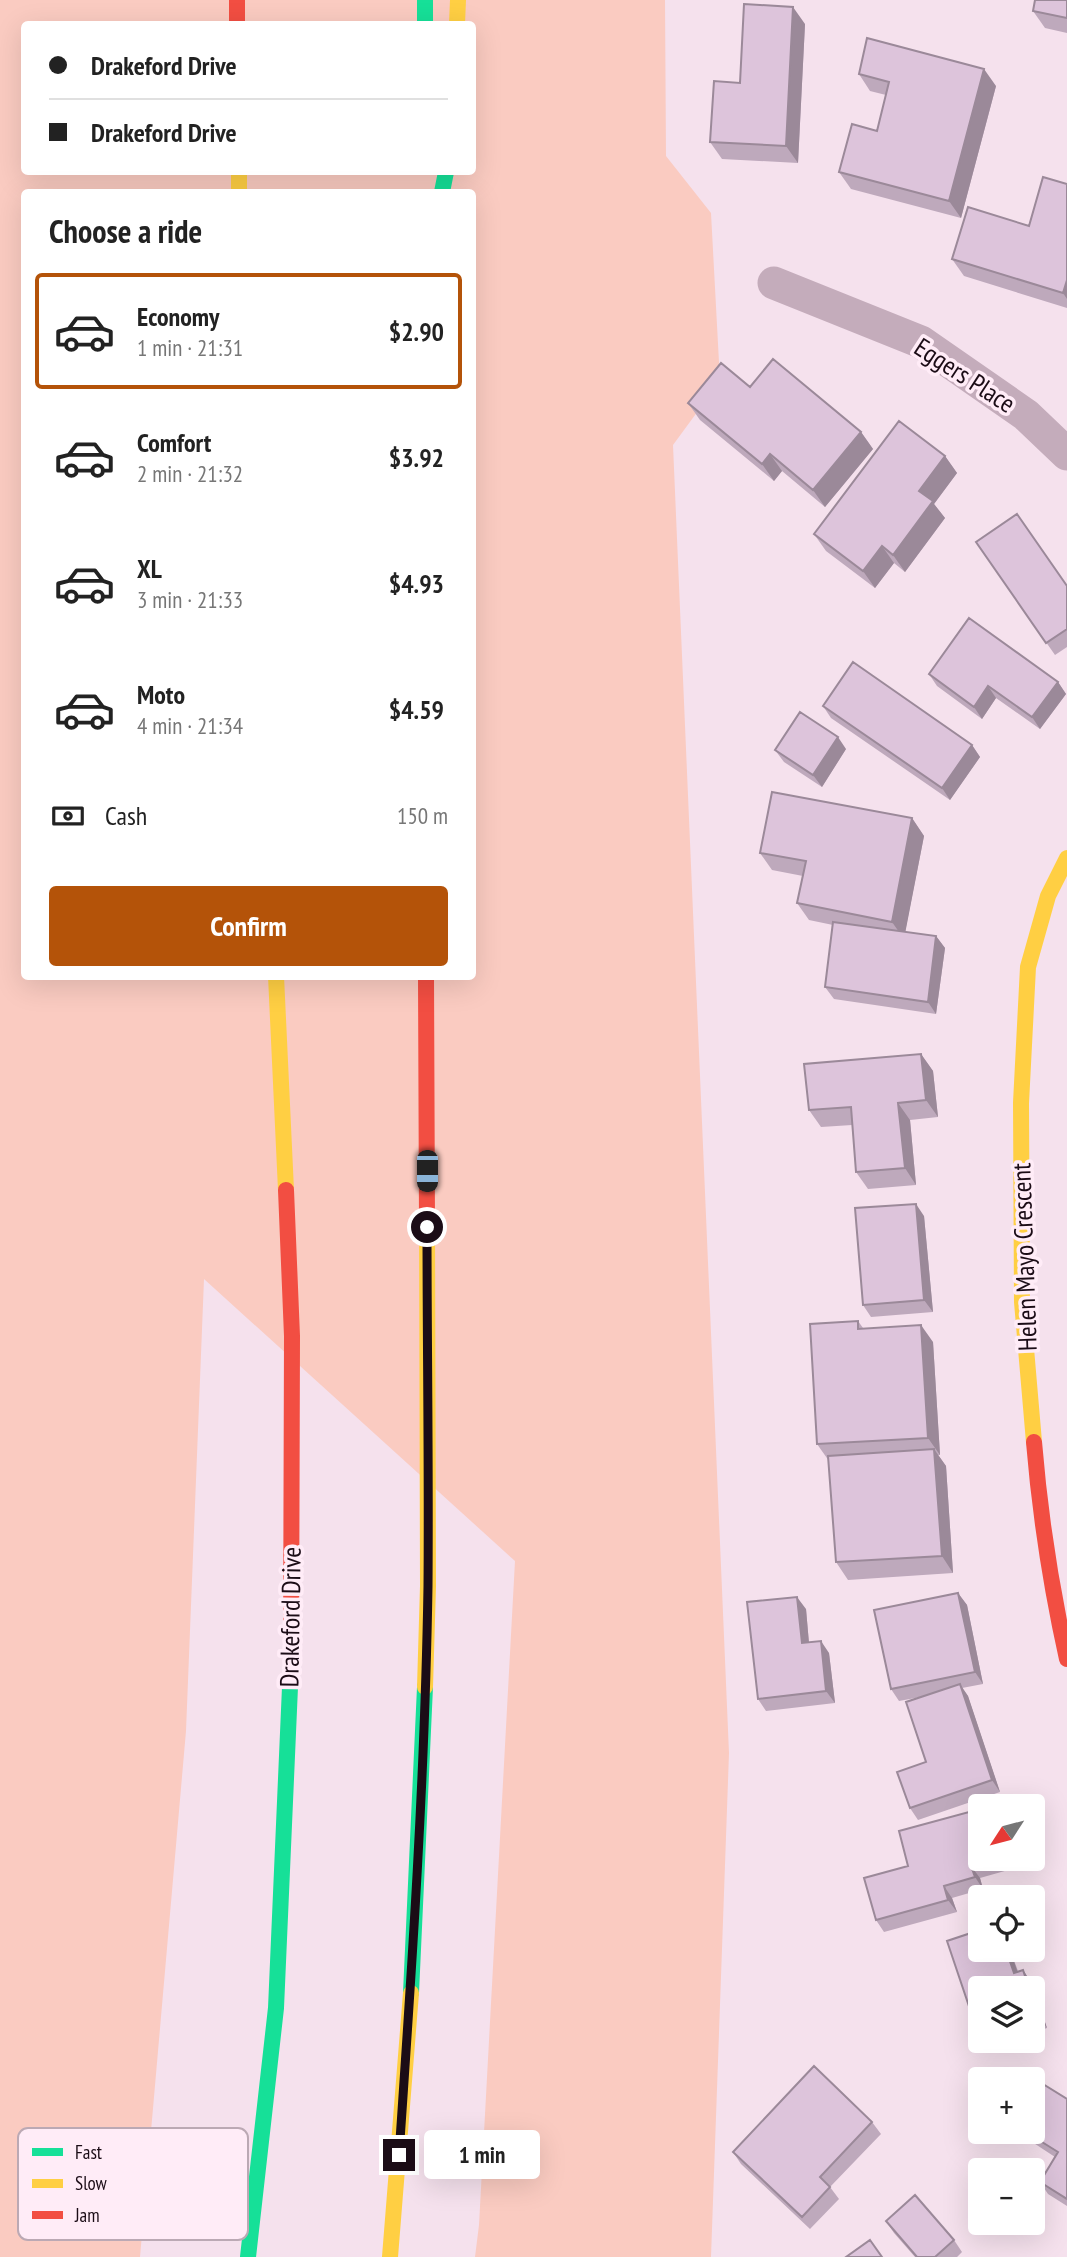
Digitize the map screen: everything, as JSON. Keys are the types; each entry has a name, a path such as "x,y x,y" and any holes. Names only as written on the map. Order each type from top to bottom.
{"main road":[{"path":"237,0 237,21"},
{"path":"425,0 425,21"},
{"path":"457,21 458,0"},
{"name":"Helen Mayo Crescent","path":"1067,859 1048,896 1028,967 1021,1116 1022,1302 1039,1499 1053,1595 1067,1659"},
{"name":"Drakeford Drive","path":"248,2257 276,2008 291,1674 292,1336 276,980"},
{"path":"390,2257 410,2007 421,1803 427,1600 426,980"}],"street":[{"name":"Eggers Place","path":"774,283 921,342 1026,415 1067,454"}],"shaded area":[{"path":"0,0 665,0 666,156 711,213 720,381 673,445 729,1753 711,2257 475,2257 479,2225 515,1561 204,1279 186,1731 151,2128 18,2128 18,2240 141,2240 140,2257 0,2257"}],"building":[{"path":"1035,0 1067,0 1067,18 1033,11"},
{"path":"744,4 793,7 786,146 710,142 714,81 740,83"},
{"path":"867,38 984,69 949,201 839,172 852,124 877,131 889,82 859,74"},
{"path":"1043,177 1067,184 1067,280 1063,293 952,259 968,207 1029,226"},
{"path":"773,359 861,432 813,490 770,454 762,464 688,403 721,363 750,387"},
{"path":"899,421 945,456 919,491 933,501 893,555 882,546 863,571 814,534"},
{"path":"1017,514 1067,586 1067,629 1046,643 976,542"},
{"path":"969,618 1058,682 1032,717 988,686 974,707 929,674"},
{"path":"853,662 972,745 942,788 823,706"},
{"path":"800,712 838,737 813,775 775,750"},
{"path":"772,792 912,818 892,922 797,903 806,861 760,853"},
{"path":"833,922 936,936 928,1002 825,987"},
{"path":"921,1054 926,1100 898,1103 905,1168 856,1172 851,1107 809,1110 804,1064"},
{"path":"916,1204 924,1300 863,1305 855,1208"},
{"path":"858,1321 858,1329 921,1325 928,1438 817,1444 810,1324"},
{"path":"934,1449 942,1556 836,1562 828,1456"},
{"path":"958,1593 975,1672 891,1689 874,1610"},
{"path":"797,1597 802,1643 821,1641 826,1691 758,1699 747,1602"},
{"path":"960,1684 992,1780 910,1808 897,1772 926,1762 906,1702"},
{"path":"968,1812 968,1871 973,1871 975,1877 944,1886 948,1900 876,1920 864,1878 908,1866 899,1831"},
{"path":"968,1934 968,1962 1010,1962 1014,1973 1023,1970 1025,1976 968,1976 968,2003 947,1941"},
{"path":"814,2066 872,2122 820,2177 830,2187 802,2217 733,2152"},
{"path":"1045,2085 1067,2099 1067,2199 1045,2185 1045,2174 1058,2152 1045,2144"},
{"path":"915,2195 954,2240 935,2257 917,2257 886,2221"},
{"path":"870,2240 882,2257 846,2257"}],"traffic: fast":[{"path":"425,0 425,21"},
{"path":"443,189 445,175"},
{"path":"248,2257 276,2008 291,1664"},
{"path":"411,1993 425,1687"}],"traffic: slow":[{"path":"457,21 458,0"},
{"path":"239,175 239,189"},
{"path":"1034,1442 1022,1302 1021,1103 1028,967 1048,896 1067,858"},
{"path":"276,980 286,1190"},
{"path":"425,1687 428,1586 427,1223"},
{"path":"390,2257 411,1993"}],"traffic: jam":[{"path":"237,0 237,21"},
{"path":"426,980 427,1223"},
{"path":"286,1190 292,1336 291,1664"},
{"path":"1034,1442 1047,1551 1067,1659"}],"route":[{"path":"399,2155 421,1803 428,1586 427,1227"}]}
